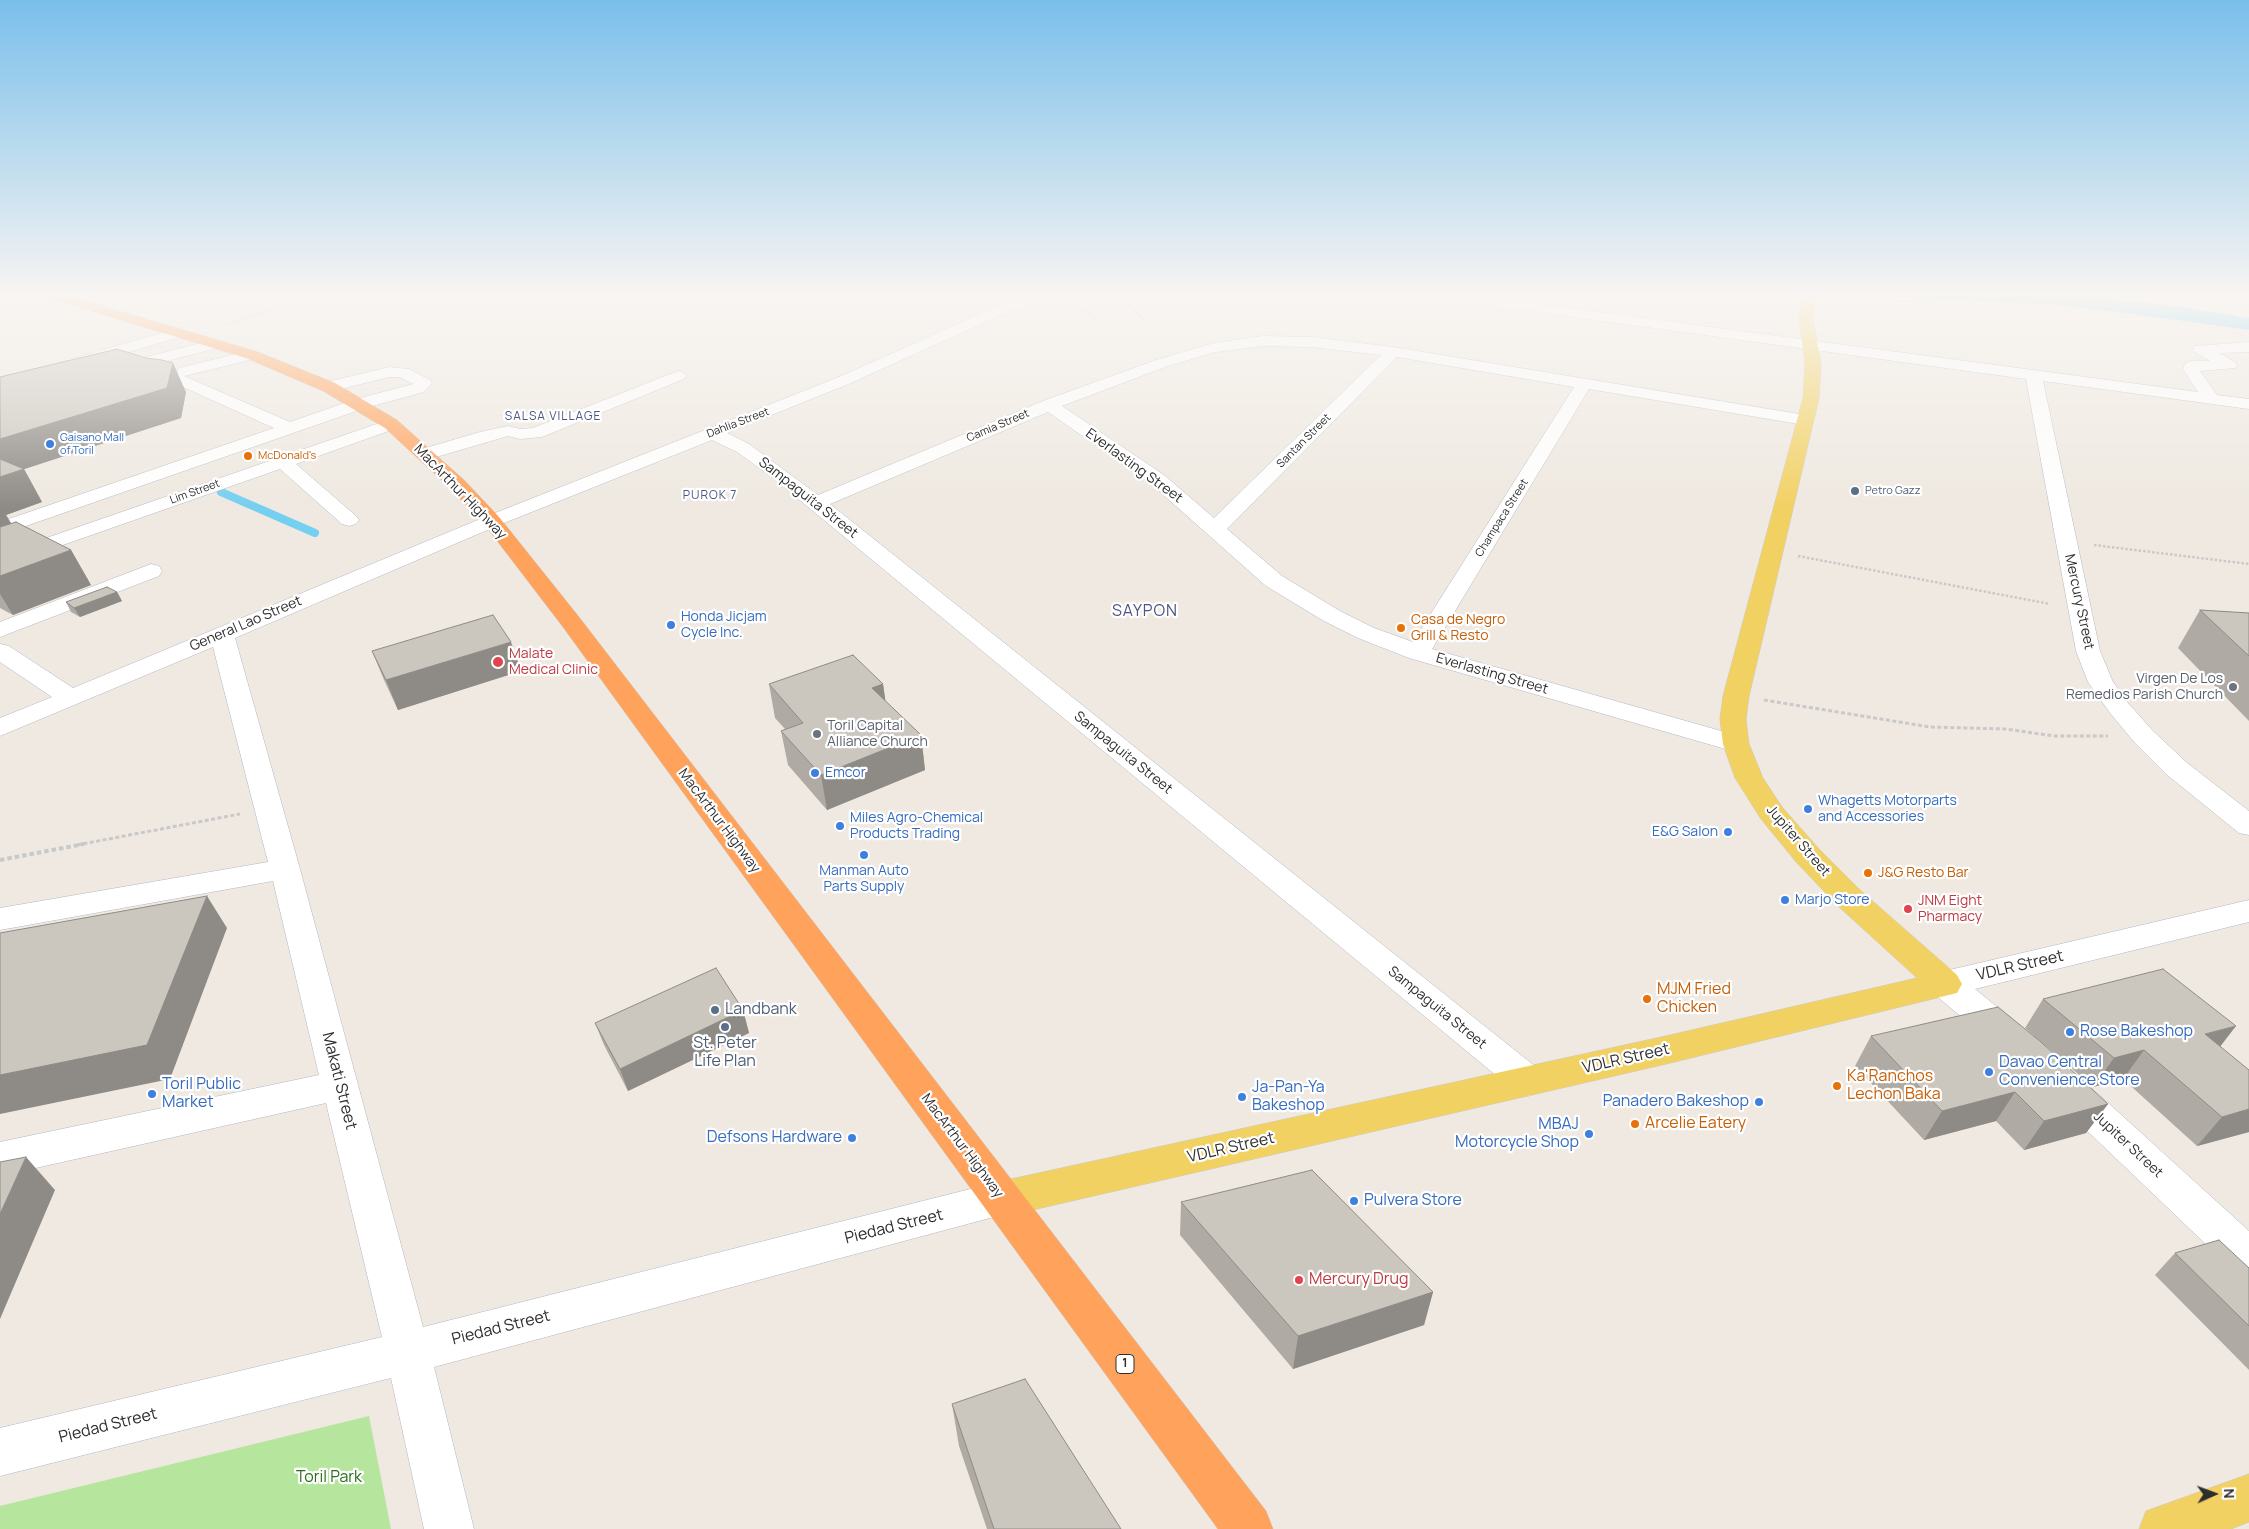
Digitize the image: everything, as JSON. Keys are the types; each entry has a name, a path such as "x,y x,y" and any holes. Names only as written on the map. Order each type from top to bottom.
{"highway":[{"name":"MacArthur Highway","path":"276,365 329,388 391,424 426,454 492,521 576,630 1248,1529"}],"main road":[{"name":"Jupiter Street","path":"1811,365 1813,381 1811,398 1736,696 1734,719 1736,744 1749,778 1771,813 1808,856 1849,898 1944,984"},
{"name":"VDLR Street","path":"1002,1199 1528,1081 1944,984"},
{"path":"2164,1529 2249,1498"}],"street":[{"path":"73,365 80,372 102,372 129,365"},
{"path":"152,379 209,365"},
{"name":"Dahlia Street","path":"492,521 878,365"},
{"name":"Camia Street","path":"815,502 1049,405 1155,365"},
{"name":"Santan Street","path":"1214,530 1380,365"},
{"name":"Camia Street","path":"1476,365 1805,420"},
{"path":"1957,365 2249,404"},
{"path":"2212,399 2191,369 2192,366 2217,365"},
{"path":"0,529 288,428 359,404 418,388 424,384 403,372 389,372 329,388"},
{"path":"169,375 288,428"},
{"path":"426,454 480,437 508,431 520,434 536,433 678,376"},
{"name":"Mercury Street","path":"2034,376 2088,651 2101,682 2119,708 2176,768 2249,826"},
{"name":"Champaca Street","path":"1418,653 1585,383"},
{"name":"Everlasting Street","path":"1049,405 1157,480 1250,562 1299,597 1366,633 1418,653 1736,744"},
{"name":"Lim Street","path":"0,561 391,424"},
{"name":"Sampaguita Street","path":"712,433 762,460 815,502 1528,1081"},
{"path":"282,461 349,520"},
{"name":"General Lao Street","path":"0,728 492,521"},
{"path":"0,630 151,571"},
{"name":"Makati Street","path":"222,634 285,869 408,1352 449,1529"},
{"path":"0,651 71,698"},
{"path":"0,919 285,869"},
{"name":"VDLR Street","path":"1944,984 2249,912"},
{"name":"Jupiter Street","path":"1944,984 2039,1063 2249,1258"},
{"path":"0,1159 340,1085"},
{"name":"Piedad Street","path":"0,1452 408,1352 1002,1199"}],"path":[{"path":"2066,542 2249,564"},
{"path":"1772,551 2080,610"},
{"path":"1736,696 1930,727 2006,729 2054,736 2144,736"},
{"path":"0,860 269,808"}],"green space":[{"name":"Toril Park","path":"369,1416 391,1529 0,1529 0,1506"}],"building":[{"path":"49,365 172,365 167,388 0,439 0,377"},
{"path":"0,459 24,469 0,477"},
{"path":"16,522 71,550 0,576 0,527"},
{"path":"107,587 117,592 74,608 66,602"},
{"path":"2200,610 2249,613 2249,656"},
{"path":"493,615 511,642 386,680 372,651"},
{"path":"853,655 883,684 872,688 921,735 821,775 781,731 803,723 769,684"},
{"path":"207,896 147,1045 0,1075 0,933"},
{"path":"716,968 743,1010 620,1069 595,1023"},
{"path":"2163,969 2236,1026 2205,1034 2249,1070 2249,1109 2222,1117 2144,1050 2114,1058 2043,999"},
{"path":"1998,1007 2041,1042 2108,1104 2044,1121 2015,1092 1942,1111 1871,1036"},
{"path":"26,1157 0,1214 0,1162"},
{"name":"Mercury Drug","path":"1312,1170 1433,1292 1298,1336 1181,1202"},
{"path":"2219,1240 2249,1268 2249,1326 2175,1253"},
{"path":"1025,1379 1121,1529 994,1529 952,1404"}],"waterway":[{"path":"221,492 315,533"}],"place":[{"name":"Gaisano Mall of Toril","path":"50,444"},
{"name":"McDonald's","path":"248,456"},
{"name":"Petro Gazz","path":"1855,491"},
{"name":"Honda Jicjam Cycle Inc.","path":"671,625"},
{"name":"Casa de Negro Grill & Resto","path":"1401,628"},
{"name":"Malate Medical Clinic","path":"498,662"},
{"name":"Virgen De Los Remedios Parish Church","path":"2233,687"},
{"name":"Toril Capital Alliance Church","path":"817,734"},
{"name":"Emcor","path":"815,773"},
{"name":"Whagetts Motorparts and Accessories","path":"1808,809"},
{"name":"Miles Agro-Chemical Products Trading","path":"840,826"},
{"name":"E&G Salon","path":"1728,832"},
{"name":"Manman Auto Parts Supply","path":"864,855"},
{"name":"J&G Resto Bar","path":"1868,873"},
{"name":"Marjo Store","path":"1785,900"},
{"name":"JNM Eight Pharmacy","path":"1908,909"},
{"name":"MJM Fried Chicken","path":"1647,999"},
{"name":"Landbank","path":"715,1010"},
{"name":"St. Peter Life Plan","path":"725,1027"},
{"name":"Rose Bakeshop","path":"2070,1032"},
{"name":"Davao Central Convenience Store","path":"1989,1072"},
{"name":"Ka'Ranchos Lechon Baka","path":"1837,1086"},
{"name":"Toril Public Market","path":"152,1094"},
{"name":"Ja-Pan-Ya Bakeshop","path":"1242,1097"},
{"name":"Panadero Bakeshop","path":"1759,1102"},
{"name":"Arcelie Eatery","path":"1635,1124"},
{"name":"MBAJ Motorcycle Shop","path":"1589,1134"},
{"name":"Defsons Hardware","path":"852,1138"},
{"name":"Pulvera Store","path":"1354,1201"},
{"name":"Mercury Drug","path":"1299,1280"}],"district":[{"name":"SALSA VILLAGE","path":"553,417"},
{"name":"PUROK 7","path":"710,496"},
{"name":"SAYPON","path":"1145,612"}]}
